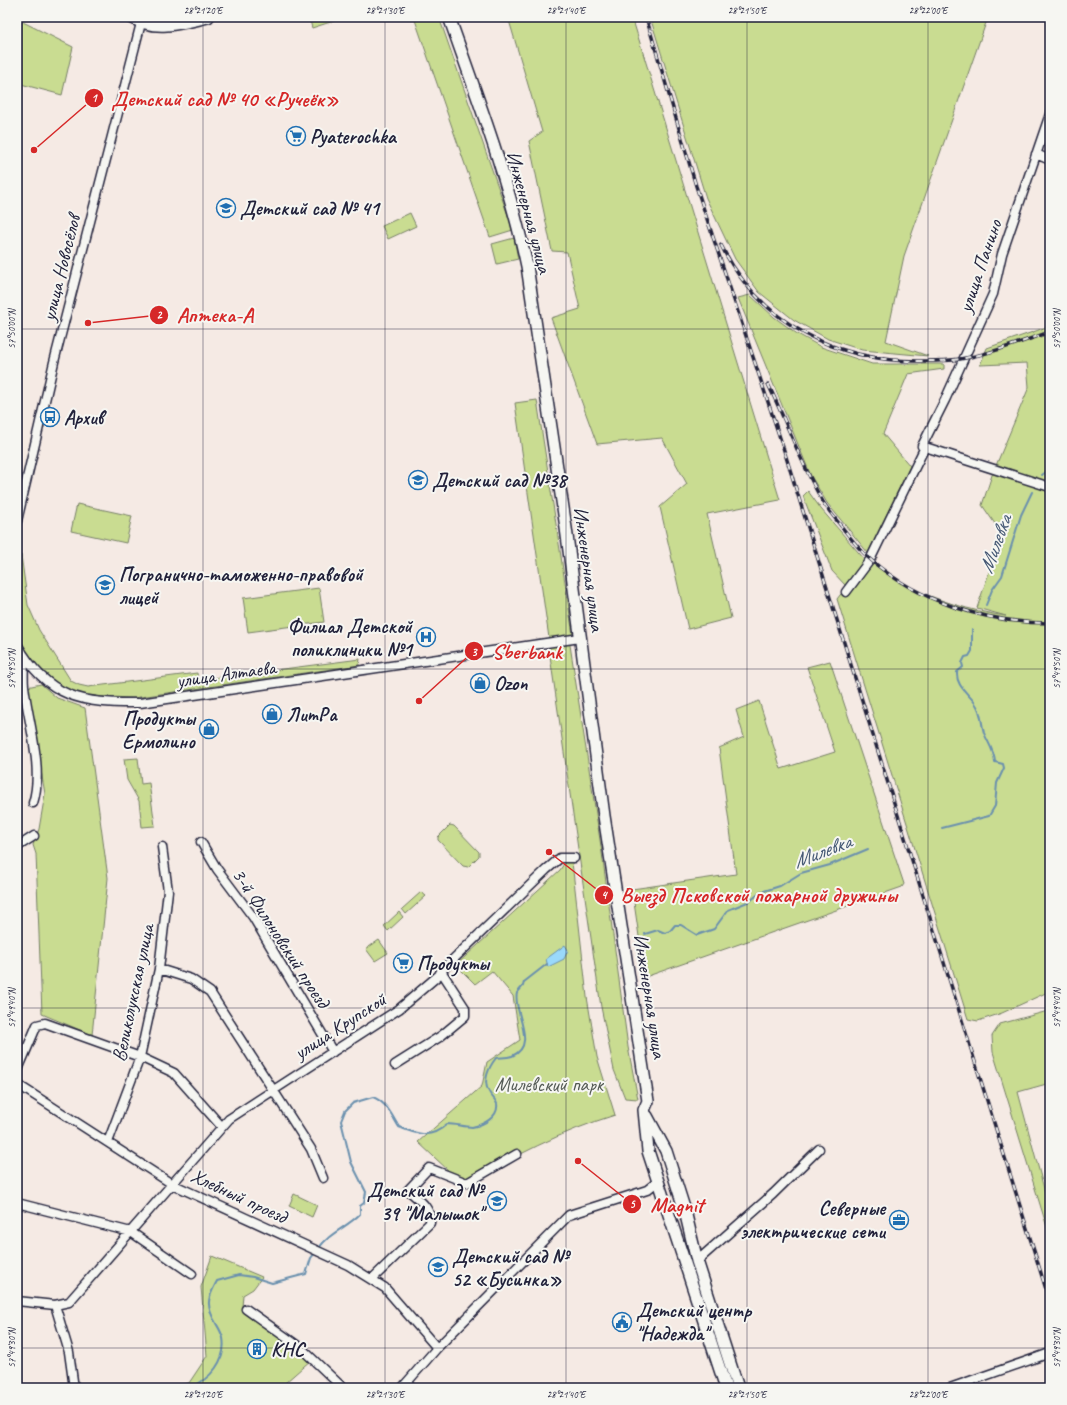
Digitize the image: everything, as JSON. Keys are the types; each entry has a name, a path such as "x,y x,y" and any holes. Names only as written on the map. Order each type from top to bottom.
{"main road":[{"path":"131,17 141,23 156,26 208,17"},
{"name":"Инженерная улица","path":"449,17 491,138 520,232 527,266 566,528 607,832 648,1101 644,1110 648,1151 726,1388"},
{"path":"644,1110 666,1151 685,1211 697,1261 738,1388"},
{"path":"648,1151 662,1148 666,1151"}],"street":[{"name":"улица Новосёлов","path":"17,521 54,362 141,23"},
{"name":"улица Панино","path":"846,592 870,560 924,449 922,446 993,294 1002,254 1050,114"},
{"path":"1036,154 1050,160"},
{"path":"922,446 1050,487"},
{"name":"улица Алтаева","path":"17,644 24,658 40,676 60,691 70,696 91,702 106,704 140,703 580,638"},
{"path":"24,658 24,684 37,773 37,788 33,803"},
{"path":"17,847 34,836"},
{"name":"3-й Филоновский проезд","path":"201,842 216,869 253,917 333,1052"},
{"name":"Великолукская улица","path":"108,1142 140,1057 159,969 168,891 162,847"},
{"name":"улица Крупской","path":"56,1305 69,1302 229,1119 399,1009 439,975 441,971 546,870 560,858 574,858"},
{"path":"159,969 191,979 210,992 274,1089 311,1149 318,1161 323,1178"},
{"path":"395,1065 441,1036 465,1016 465,1008 441,971"},
{"path":"17,1072 37,1026 45,1023 140,1057 174,1073 222,1127"},
{"name":"Хлебный проезд","path":"17,1084 172,1184 348,1265 385,1288 437,1348"},
{"path":"697,1261 773,1194 819,1149"},
{"path":"372,1280 430,1223 430,1213 428,1208 408,1190 429,1168 467,1183 517,1154"},
{"path":"402,1388 437,1348 570,1215 647,1190 657,1182"},
{"path":"17,1203 131,1232 192,1274"},
{"path":"17,1301 56,1305 69,1352 74,1388"},
{"path":"246,1309 301,1348 343,1388"},
{"path":"950,1388 1050,1353"}],"green space":[{"path":"309,17 346,17 312,28"},
{"path":"414,17 439,17 513,230 490,237"},
{"path":"508,17 632,17 780,500 707,514 731,618 688,629 660,507 687,484 662,438 597,444 551,318 580,309 567,252 552,251 529,141 542,132"},
{"path":"650,17 988,17 904,256 886,341 928,356 862,350 828,339 794,320 759,292 735,259 706,198"},
{"path":"17,19 73,47 62,95 17,83"},
{"path":"410,213 416,226 388,239 382,226"},
{"path":"514,238 518,259 497,264 492,244"},
{"path":"750,295 774,317 796,333 821,347 872,364 944,364 944,369 908,374 883,434 910,466 868,553 827,503 811,476 738,298"},
{"path":"1050,326 1050,991 1002,1013 978,1021 968,1019 837,599 867,560 903,584 940,600 966,608 1006,616 977,608 1002,534 982,505 992,475 1029,387 1027,363 980,365 987,348"},
{"path":"537,400 573,635 549,638 515,403"},
{"path":"808,491 821,509 865,560 846,586 832,571 803,496"},
{"path":"77,504 132,516 126,543 71,531"},
{"path":"21,555 28,605 39,630 71,681 79,685 88,687 197,673 198,680 360,659 359,665 133,698 87,696 63,690 28,659 17,640 17,561"},
{"path":"319,588 324,622 248,632 243,598"},
{"path":"567,641 570,645 602,853 628,1047 638,1099 625,1098 614,1070 601,1007 549,649 554,642"},
{"path":"17,654 22,662 21,681 17,682"},
{"path":"830,661 904,884 902,887 645,977 632,889 736,874 719,748 744,737 736,710 759,701 781,769 835,752 807,667"},
{"path":"41,684 57,698 85,708 108,878 92,1035 42,1014 36,854 33,845 39,829 45,794 27,687"},
{"path":"138,758 141,784 149,783 155,826 142,827 139,801 127,780 124,759"},
{"path":"450,825 454,826 479,852 479,856 468,867 463,866 438,840 438,837"},
{"name":"Милевский парк","path":"571,853 587,997 597,1057 615,1115 557,1137 519,1155 465,1186 418,1142 482,1086 487,1062 520,1040 513,996 492,971 475,984 456,965 560,870"},
{"path":"421,892 426,896 406,914 402,909"},
{"path":"399,912 403,917 388,931 384,926"},
{"path":"379,940 388,953 375,961 366,949"},
{"path":"1048,1011 1050,1013 1050,1083 1018,1092 1050,1211 1050,1237 993,1052 992,1036 1000,1024"},
{"path":"294,1194 317,1205 312,1217 289,1206"},
{"path":"212,1256 262,1277 253,1289 243,1295 242,1307 311,1360 286,1382 288,1388 166,1388 189,1383 207,1356 201,1287"}],"water":[{"path":"565,945 568,950 564,959 548,967 546,959"}],"waterway":[{"name":"Милевка","path":"1042,475 1050,469"},
{"name":"Милевка","path":"986,605 992,590 1002,576 1021,515 1032,492"},
{"name":"Милевка","path":"942,828 989,816 995,806 997,783 1004,768 1003,764 995,762 992,750 984,733 979,710 960,685 957,677 957,672 963,667 962,663 965,657 969,656 972,651 972,629"},
{"name":"Милевка","path":"645,934 658,930 665,933 670,931 675,925 681,925 697,935 714,929 728,910 750,901 761,892 780,886 801,873 830,865 868,849"},
{"name":"Милевка","path":"318,1249 328,1238 360,1214 360,1206 364,1203 366,1192 351,1162 341,1121 345,1111 353,1103 373,1097 382,1102 391,1113 399,1127 418,1134 430,1134 441,1129 447,1124 472,1127 489,1120 495,1113 497,1104 487,1088 487,1074 496,1058 512,1056 520,1051 523,1044 523,1027 516,1000 517,993 523,986 524,982 547,964"},
{"name":"Милевка","path":"190,1388 204,1380 220,1362 224,1346 223,1338 220,1329 209,1309 210,1295 217,1281 239,1275 253,1277 272,1283 306,1274 311,1258 315,1253"}],"railway":[{"path":"646,17 696,186 782,444 1050,1302"},
{"path":"721,245 737,273 757,297 780,317 805,333 832,346 861,355 892,360 956,360 994,351 1050,332"},
{"path":"768,384 808,473 823,502 855,544 871,560 910,588 955,607 1002,619 1050,623"}],"place":[{"name":"Pyaterochka","path":"296,136"},
{"name":"Детский сад № 40 «Ручеёк»","path":"34,150"},
{"name":"Детский сад № 41","path":"226,208"},
{"name":"Аптека-А","path":"88,323"},
{"name":"Архив","path":"50,417"},
{"name":"Детский сад №38","path":"418,480"},
{"name":"Погранично-таможенно-правовой лицей","path":"105,585"},
{"name":"Филиал Детской поликлиники №1","path":"426,637"},
{"name":"Ozon","path":"480,683"},
{"name":"Sberbank","path":"419,701"},
{"name":"ЛитРа","path":"272,714"},
{"name":"Продукты Ермолино","path":"209,729"},
{"name":"Выезд Псковской пожарной дружины","path":"549,852"},
{"name":"Продукты","path":"403,963"},
{"name":"Magnit","path":"578,1161"},
{"name":"Детский сад № 39 \"Малышок\"","path":"497,1201"},
{"name":"Северные электрические сети","path":"899,1220"},
{"name":"Детский сад № 52 «Бусинка»","path":"438,1267"},
{"name":"Детский центр \"Надежда\"","path":"622,1322"},
{"name":"КНС","path":"257,1349"}]}
